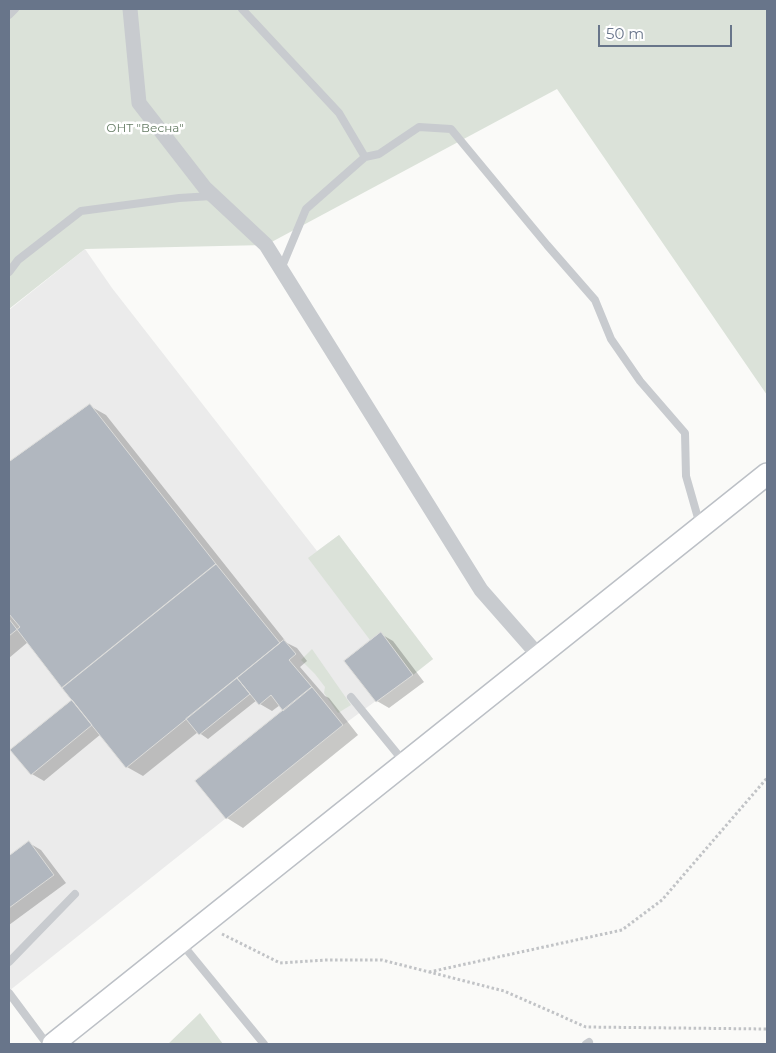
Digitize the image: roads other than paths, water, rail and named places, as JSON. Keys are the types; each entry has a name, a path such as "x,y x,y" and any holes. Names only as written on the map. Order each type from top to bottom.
{"street":[{"path":"130,9 139,103 205,188 266,245 481,590 539,656"},
{"path":"53,1044 767,474"}],"lane":[{"path":"9,15 15,9"},
{"path":"242,9 339,114 365,157"},
{"path":"281,269 306,209 365,157 379,154 419,127 452,128 595,300 611,339 640,381 685,434 686,476 701,527"},
{"path":"9,272 18,260 82,212 179,198 214,196"},
{"path":"351,697 405,764"},
{"path":"9,962 75,894"},
{"path":"180,943 264,1044"},
{"path":"9,993 47,1044"}],"park label":[{"name":"ОНТ \"Весна\"","path":"145,128"}]}
